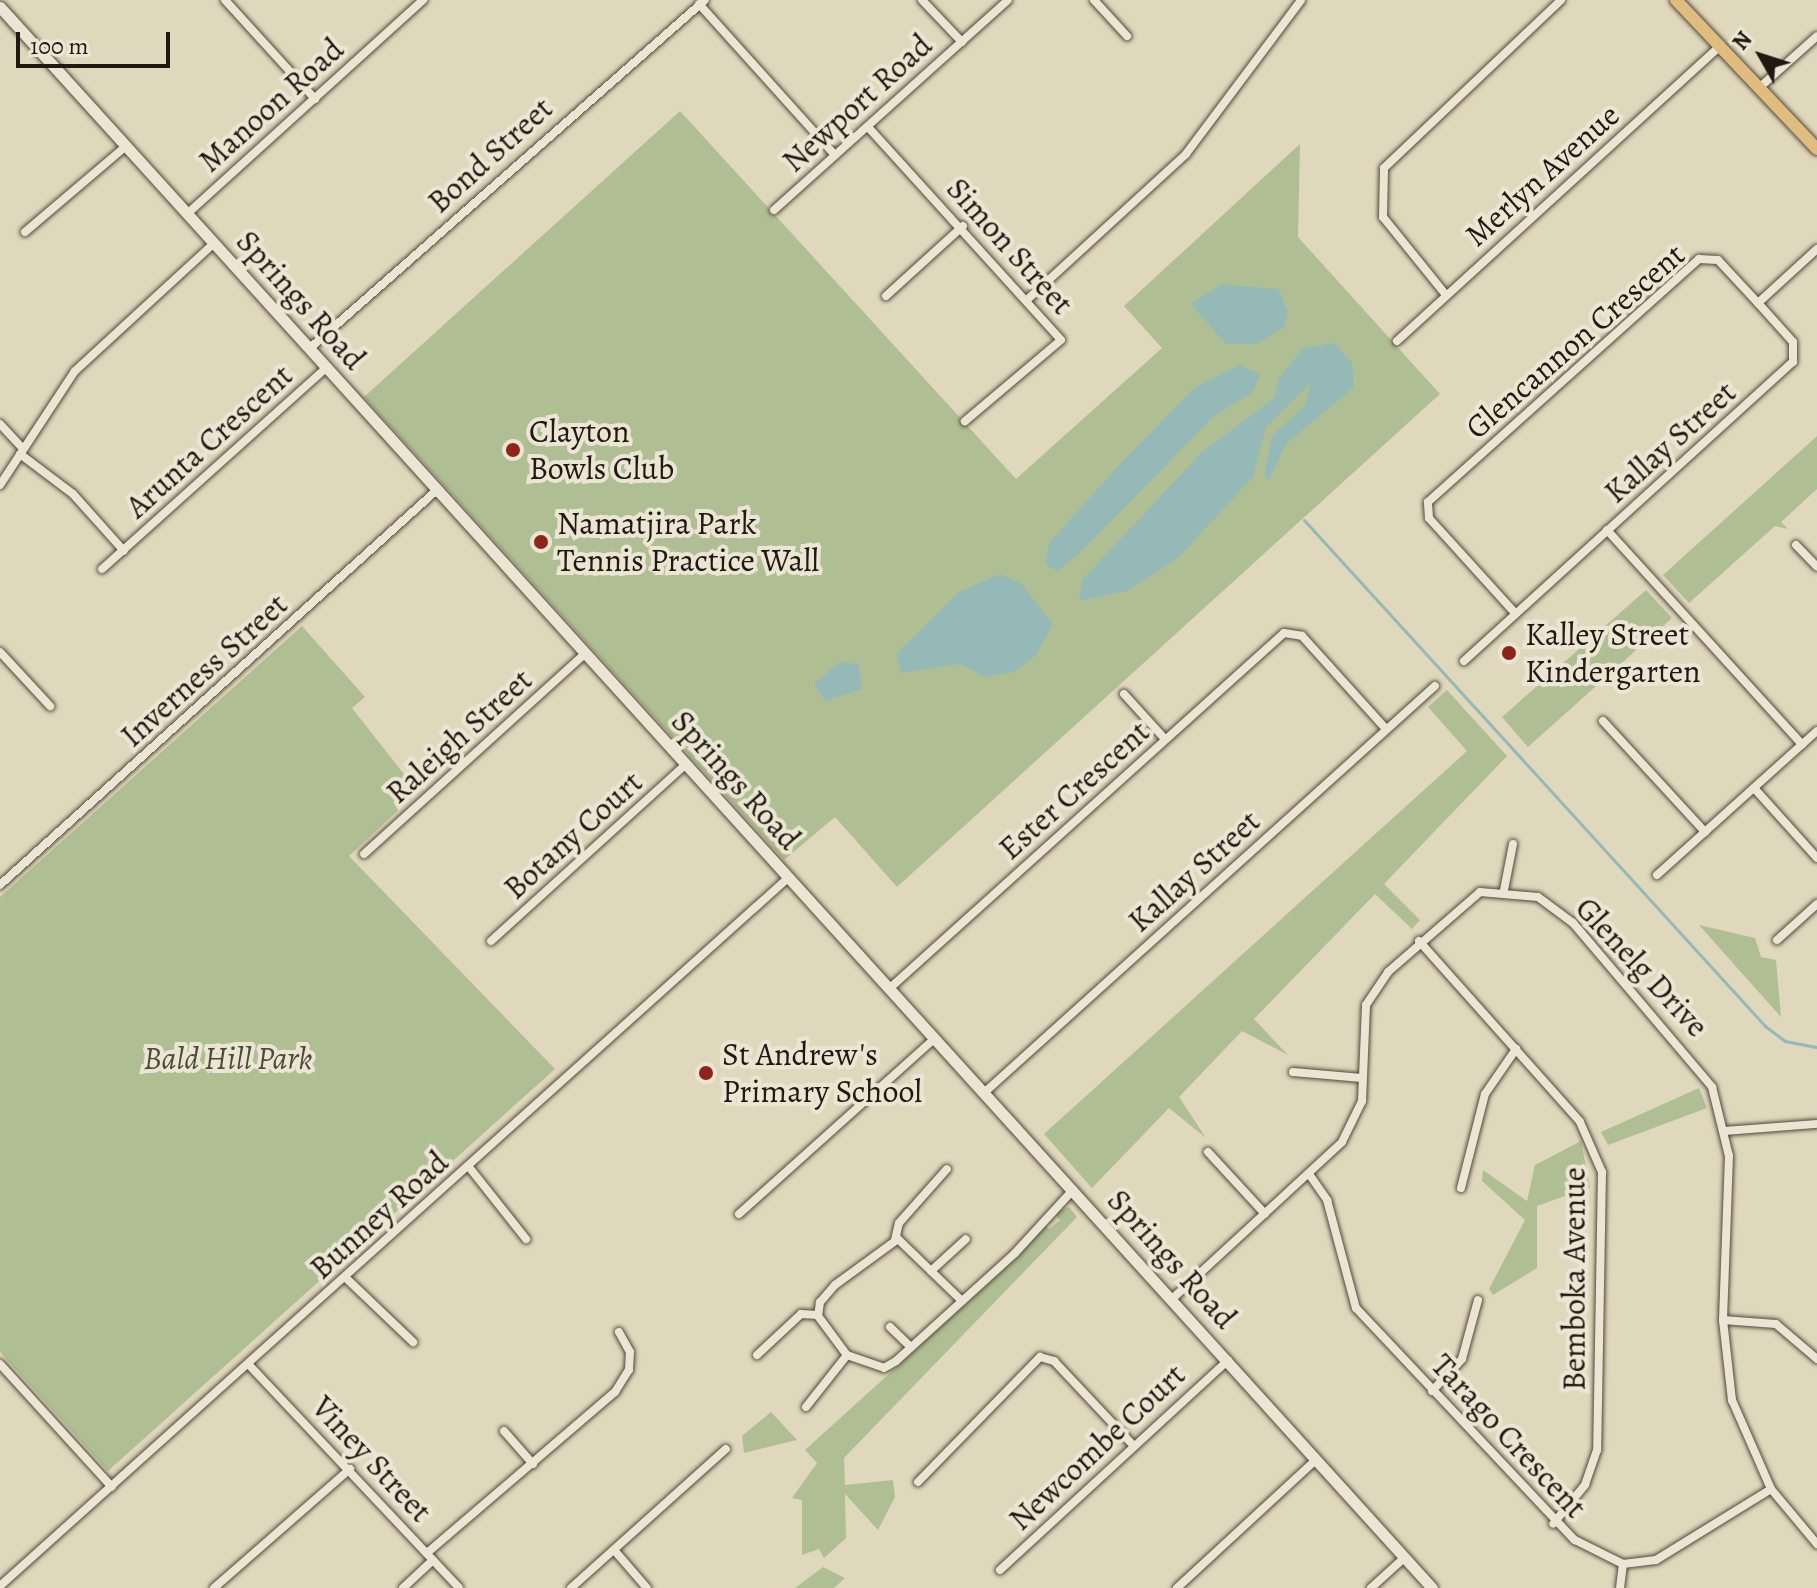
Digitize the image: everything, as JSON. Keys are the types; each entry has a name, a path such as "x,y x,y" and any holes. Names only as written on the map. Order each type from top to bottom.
{"main road":[{"path":"1676,0 1817,149"},
{"name":"Springs Road","path":"0,7 1432,1588"}],"street":[{"path":"225,0 315,99"},
{"name":"Manoon Road","path":"187,214 423,0"},
{"path":"922,0 962,42"},
{"name":"Newport Road","path":"774,210 1008,0"},
{"path":"1094,0 1127,36"},
{"path":"1029,298 1186,154 1301,0"},
{"path":"1446,295 1383,217 1384,168 1561,0"},
{"path":"702,2 835,155"},
{"name":"Bond Street","path":"310,348 702,2"},
{"path":"1760,87 1817,36"},
{"name":"Merlyn Avenue","path":"1397,341 1721,45"},
{"name":"Simon Street","path":"868,127 1056,328 1058,347 965,421"},
{"path":"25,232 126,146"},
{"path":"886,296 963,226"},
{"path":"0,485 75,371 214,243"},
{"path":"1758,303 1817,249"},
{"name":"Glencannon Crescent","path":"1424,510 1699,259 1718,260 1758,303"},
{"name":"Kallay Street","path":"1464,661 1793,362 1793,342 1758,303"},
{"name":"Arunta Crescent","path":"102,569 327,367"},
{"name":"Arunta Crescent","path":"0,424 21,452 73,494 124,551"},
{"name":"Inverness Street","path":"0,885 438,489"},
{"path":"1414,509 1424,510 1515,613"},
{"path":"1607,530 1802,744"},
{"path":"1796,545 1817,567"},
{"path":"1292,620 1292,631 1386,729"},
{"name":"Ester Crescent","path":"890,988 1165,739 1292,631"},
{"path":"0,652 50,706"},
{"name":"Raleigh Street","path":"364,854 586,653"},
{"name":"Kallay Street","path":"985,1092 1435,686"},
{"path":"1124,694 1165,739"},
{"path":"1603,721 1705,832"},
{"path":"1657,875 1817,731"},
{"name":"Botany Court","path":"491,941 686,764"},
{"path":"1754,788 1817,858"},
{"path":"1172,1299 1309,1174 1353,1125 1362,1078 1366,1005 1419,941 1480,892 1504,890 1513,844"},
{"name":"Bunney Road","path":"0,1586 789,877"},
{"name":"Glenelg Drive","path":"1504,890 1546,901 1573,923 1699,1065 1725,1131 1723,1320 1737,1417 1771,1489 1817,1544"},
{"path":"1777,940 1817,904"},
{"name":"Bemboka Avenue","path":"1419,941 1580,1122 1602,1172 1597,1450 1585,1485 1553,1524"},
{"path":"739,1214 935,1038"},
{"path":"1461,1188 1485,1094 1516,1049"},
{"path":"1293,1072 1362,1078"},
{"path":"1725,1131 1817,1124"},
{"path":"1208,1152 1265,1214"},
{"path":"469,1167 526,1239"},
{"path":"818,1315 822,1299 895,1240 899,1223 947,1169"},
{"name":"Tarago Crescent","path":"1309,1174 1327,1200 1356,1308 1553,1524 1623,1564"},
{"path":"757,1355 803,1313 818,1315 847,1355 884,1368 962,1301 1073,1190"},
{"path":"931,1271 966,1239"},
{"path":"895,1240 913,1248 962,1301"},
{"path":"346,1278 413,1342"},
{"path":"1432,1391 1462,1359 1478,1300"},
{"path":"1723,1320 1776,1324 1817,1359"},
{"path":"890,1327 911,1347"},
{"path":"403,1588 430,1557 533,1464 629,1370 630,1352 619,1332"},
{"path":"806,1407 847,1355"},
{"path":"918,1482 1040,1357 1054,1361 1133,1445"},
{"name":"Newcombe Court","path":"1000,1570 1228,1360"},
{"path":"0,1364 112,1487"},
{"name":"Viney Street","path":"249,1365 459,1588"},
{"path":"504,1431 533,1464"},
{"path":"571,1588 726,1449"},
{"path":"1177,1588 1317,1459"},
{"path":"214,1588 350,1469"},
{"path":"1620,1588 1623,1564 1680,1549 1771,1489"},
{"path":"614,1550 647,1588"},
{"path":"1371,1588 1404,1558"}],"green space":[{"path":"680,111 1016,479 1162,348 1124,306 1300,144 1298,237 1440,394 897,887 835,817 784,860 364,397"},
{"path":"1817,436 1817,489 1781,522 1788,529 1775,526 1689,603 1663,575"},
{"path":"1646,590 1672,618 1528,747 1502,717"},
{"name":"Bald Hill Park","path":"302,626 365,697 352,708 418,792 349,856 555,1069 108,1471 0,1352 0,897"},
{"path":"1447,690 1507,756 1384,884 1420,920 1412,929 1375,894 1254,1019 1288,1055 1242,1031 1179,1097 1206,1138 1169,1108 1092,1188 1044,1134 1467,751 1428,707"},
{"path":"1699,925 1755,938 1761,957 1776,960 1781,1017"},
{"path":"1699,1088 1707,1108 1608,1145 1601,1132"},
{"path":"1581,1141 1590,1187 1537,1206 1537,1268 1493,1295 1489,1289 1525,1220 1482,1181 1483,1170 1527,1201 1535,1165"},
{"path":"1069,1207 1077,1217 844,1458 845,1485 893,1480 895,1497 878,1530 845,1494 846,1538 824,1558 819,1549 802,1555 802,1500 792,1498 817,1463 805,1450 1018,1257 1043,1224 1049,1229 1060,1220 1054,1213"},
{"path":"771,1412 797,1440 744,1453 742,1436"},
{"path":"823,1567 845,1578 834,1588 795,1588"}],"water":[{"path":"1222,284 1279,289 1288,313 1284,327 1257,344 1226,344 1191,304"},
{"path":"1334,343 1352,363 1354,387 1286,444 1269,481 1264,475 1272,436 1305,405 1311,383 1266,427 1253,477 1178,558 1127,591 1079,601 1082,580 1202,452 1274,398 1279,377 1304,348"},
{"path":"1240,365 1260,374 1253,392 1213,417 1081,552 1057,571 1045,564 1049,543 1194,388"},
{"path":"1000,574 1021,583 1053,624 1036,655 1014,672 985,677 960,664 901,673 896,654 959,592"},
{"path":"840,662 859,664 862,689 825,701 814,684"}],"waterway":[{"path":"1304,520 1765,1026 1785,1041 1817,1047"}],"place":[{"name":"Clayton Bowls Club","path":"513,450"},
{"name":"Namatjira Park Tennis Practice Wall","path":"541,542"},
{"name":"Kalley Street Kindergarten","path":"1509,653"},
{"name":"St Andrew's Primary School","path":"706,1073"}]}
